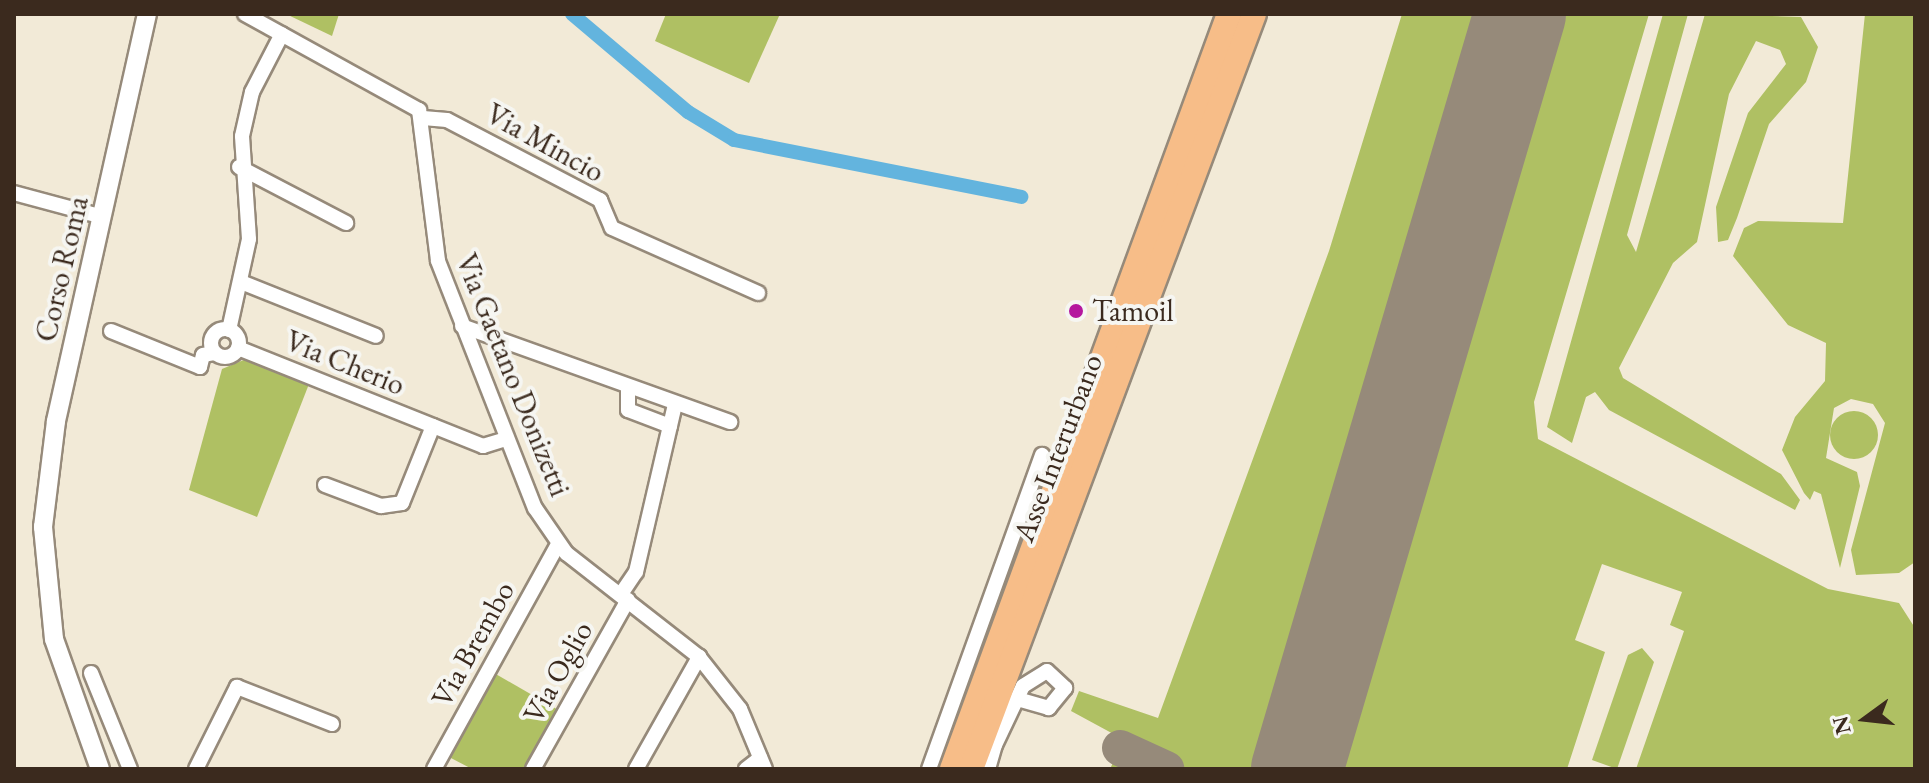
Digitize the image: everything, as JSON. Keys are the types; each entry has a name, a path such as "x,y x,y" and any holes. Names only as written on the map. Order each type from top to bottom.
{"highway":[{"name":"Asse Interurbano","path":"952,769 1229,14"},
{"name":"Asse Interurbano","path":"971,769 1254,14"}],"street":[{"name":"Corso Roma","path":"100,769 54,639 43,527 56,421 147,14"},
{"path":"245,14 399,93 423,118"},
{"path":"111,331 200,367 203,355 214,353 228,358 238,348 229,330 249,239 239,167 252,92 282,34"},
{"name":"Via Mincio","path":"423,118 447,120 600,200 612,228 758,293"},
{"name":"Via Gaetano Donizetti","path":"423,118 431,234 503,440 558,544 699,657 740,709 762,764"},
{"path":"239,167 346,223"},
{"path":"14,193 103,217"},
{"path":"241,282 376,336"},
{"path":"462,326 730,422"},
{"path":"214,353 211,339 229,330"},
{"name":"Via Cherio","path":"238,348 483,446 503,440"},
{"path":"628,388 628,410 670,426"},
{"name":"Via Oglio","path":"533,769 636,572 675,404"},
{"name":"Via Cherio","path":"325,485 381,506 402,503 433,426"},
{"path":"929,769 1042,455"},
{"name":"Via Brembo","path":"434,769 558,544"},
{"path":"636,769 699,657"},
{"path":"91,673 130,769"},
{"path":"196,769 237,687 332,724"},
{"path":"988,769 1018,699"},
{"path":"746,769 762,764"}],"green space":[{"path":"286,14 339,14 332,36"},
{"path":"666,14 780,14 749,83 655,41"},
{"path":"1402,14 1498,14 1276,769 1178,769 1071,711 1079,691 1158,718 1329,251"},
{"path":"1537,14 1649,14 1534,402 1538,439 1828,589 1899,603 1915,628 1915,769 1636,769 1684,631 1670,625 1682,592 1602,564 1575,640 1605,652 1567,769 1316,769"},
{"path":"1663,14 1688,14 1627,235 1636,252 1705,14 1801,17 1818,47 1806,82 1769,124 1728,240 1718,242 1716,207 1748,113 1786,64 1780,50 1756,41 1729,94 1697,242 1673,263 1619,368 1623,378 1781,474 1800,500 1795,510 1609,410 1595,392 1586,397 1572,443 1547,427"},
{"path":"1865,14 1915,14 1915,562 1899,573 1856,575 1851,550 1885,423 1873,404 1851,399 1834,408 1826,458 1857,472 1860,486 1840,568 1821,494 1814,491 1810,500 1782,450 1795,417 1825,381 1826,343 1788,325 1733,256 1744,228 1758,221 1843,223"},
{"path":"246,359 309,384 257,517 189,490 222,369"},
{"path":"1854,411 1871,418 1878,435 1871,452 1854,459 1837,452 1830,435 1837,418"},
{"path":"1642,648 1654,662 1617,769 1592,760 1628,655"},
{"path":"494,673 560,711 527,769 472,769 449,757"},
{"path":"1117,754 1146,769 1111,767"}],"waterway":[{"path":"572,14 688,112 734,140 1021,197"}],"taxiway":[{"path":"1120,748 1166,769"}],"runway":[{"path":"1297,769 1520,14"}],"place":[{"name":"Tamoil","path":"1076,311"}]}
